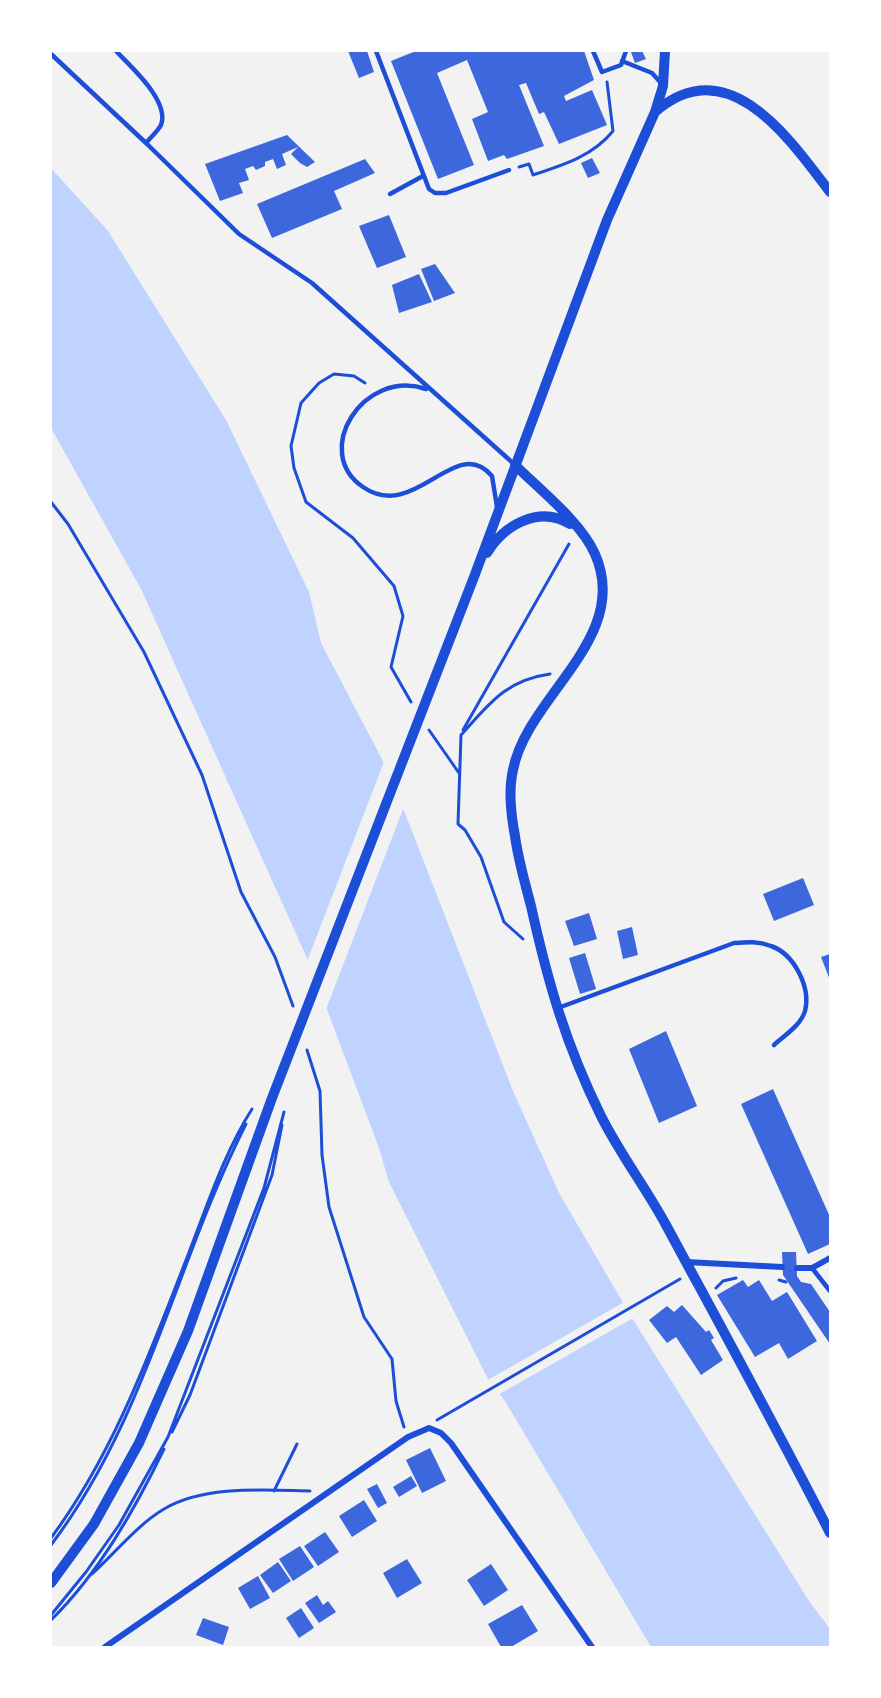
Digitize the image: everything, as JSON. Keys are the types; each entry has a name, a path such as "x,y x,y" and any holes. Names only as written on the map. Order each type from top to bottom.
{"street":[{"path":"51,1583 94,1524 139,1443 188,1331 272,1098 474,577 607,220 655,112 663,86 665,51"},
{"path":"663,86 689,92"},
{"path":"655,112 671,98 689,92 721,90 739,97 761,113 804,158 830,192"},
{"path":"515,465 580,530 595,553 600,568 602,604 589,640 526,736 513,768 511,798 515,836 555,1009 602,1117 664,1221 764,1403 830,1533"},
{"path":"474,577 495,542 522,520 552,518 566,521 580,530"},
{"path":"797,1268 812,1268 830,1258"},
{"path":"685,1262 782,1267"},
{"path":"105,1647 408,1437 423,1429 435,1430 447,1438 592,1647"}],"lane":[{"path":"116,51 153,92 162,113 160,125 146,143"},
{"path":"376,51 429,189 435,193 446,193 509,170"},
{"path":"593,51 602,72 621,65 626,51"},
{"path":"51,54 239,234 312,283 383,344 429,390 515,465"},
{"path":"622,61 652,73 663,86"},
{"path":"390,194 423,176"},
{"path":"429,390 416,386 395,387 375,393 362,402 350,417 344,440 345,461 348,469 361,486 386,496 403,496 457,466 480,467 492,476 496,486 496,509 492,529"},
{"path":"555,1009 734,943 755,941 773,946 796,966 807,990 805,1011 799,1023 774,1045"},
{"path":"812,1268 830,1291"}],"path":[{"path":"509,170 529,164 533,176 569,162 602,145 613,131 605,71"},
{"path":"365,384 354,376 334,374 319,383 301,404 291,446 294,468 306,502 354,538 394,586 403,616 391,667 417,711"},
{"path":"51,502 68,524 144,652 202,775 242,892 275,957 295,1013"},
{"path":"526,942 504,922 481,857 465,830 458,824 461,735 569,544"},
{"path":"461,735 502,690 533,677 550,674"},
{"path":"423,721 459,773"},
{"path":"305,1045 320,1091 322,1155 329,1207 364,1317 392,1359 396,1401 408,1437"},
{"path":"51,1620 84,1581 123,1525 151,1475 190,1395 272,1175 286,1103"},
{"path":"51,1538 121,1419 148,1359 240,1126 256,1104 210,1207 126,1421 93,1481 51,1545"},
{"path":"453,1410 691,1273"},
{"path":"775,1275 779,1280 786,1282"},
{"path":"714,1292 723,1281 746,1277"},
{"path":"274,1491 297,1444"},
{"path":"84,1581 145,1524 177,1503 225,1493 330,1491"}],"water":[{"path":"51,168 108,231 226,420 309,592 321,643 384,763 513,1091 559,1193 632,1318 809,1601 830,1629 830,1647 651,1647 505,1401 488,1379 389,1182 379,1148 311,967 141,589 51,428"}],"pier":[{"path":"385,759 405,804 325,1012 306,964"},
{"path":"626,1301 635,1317 496,1396 486,1381"}],"building":[{"path":"348,51 367,51 374,72 359,78"},
{"path":"416,51 584,51 594,80 564,96 566,101 592,90 607,125 559,144 544,112 539,114 526,83 519,85 544,146 507,159 504,155 488,161 472,119 488,112 467,60 437,73 474,165 438,179 391,61"},
{"path":"642,51 646,59 635,63 631,52"},
{"path":"287,135 315,162 307,167 300,163 291,154 298,147 282,154 286,165 277,169 273,159 265,162 265,166 256,170 253,166 245,169 249,180 239,183 243,193 220,201 205,164"},
{"path":"592,158 600,173 588,178 581,163"},
{"path":"365,159 375,173 334,191 342,209 272,238 257,204"},
{"path":"389,215 406,257 377,268 359,226"},
{"path":"435,264 455,293 434,301 421,269"},
{"path":"419,274 432,302 399,313 392,285"},
{"path":"803,878 814,905 774,921 763,894"},
{"path":"589,913 597,939 574,946 565,921"},
{"path":"632,927 638,955 623,959 617,931"},
{"path":"585,953 596,989 580,994 569,958"},
{"path":"830,954 830,980 821,957"},
{"path":"666,1031 697,1106 659,1123 629,1049"},
{"path":"773,1089 830,1217 830,1244 808,1254 741,1104"},
{"path":"782,1252 796,1252 797,1276 801,1282 811,1284 830,1312 830,1344 783,1275"},
{"path":"743,1280 748,1287 759,1280 772,1301 787,1292 817,1341 788,1359 779,1343 755,1357 717,1295"},
{"path":"682,1305 706,1332 709,1330 714,1338 711,1340 723,1360 701,1375 676,1337 667,1343 649,1320 667,1306 674,1312"},
{"path":"430,1448 446,1481 422,1493 406,1460"},
{"path":"411,1476 417,1486 399,1497 393,1487"},
{"path":"377,1484 387,1503 378,1508 367,1489"},
{"path":"364,1500 377,1521 352,1537 339,1516"},
{"path":"325,1532 339,1552 318,1566 304,1546"},
{"path":"300,1546 314,1567 293,1581 279,1559"},
{"path":"407,1559 422,1583 397,1598 383,1573"},
{"path":"278,1562 291,1581 273,1593 260,1575"},
{"path":"491,1564 508,1590 484,1606 467,1580"},
{"path":"258,1576 270,1598 250,1609 238,1588"},
{"path":"317,1595 323,1605 328,1601 336,1612 319,1623 305,1603"},
{"path":"522,1605 538,1631 511,1647 501,1647 488,1624"},
{"path":"301,1608 314,1628 299,1638 286,1618"},
{"path":"203,1618 229,1627 223,1645 196,1635"}]}
